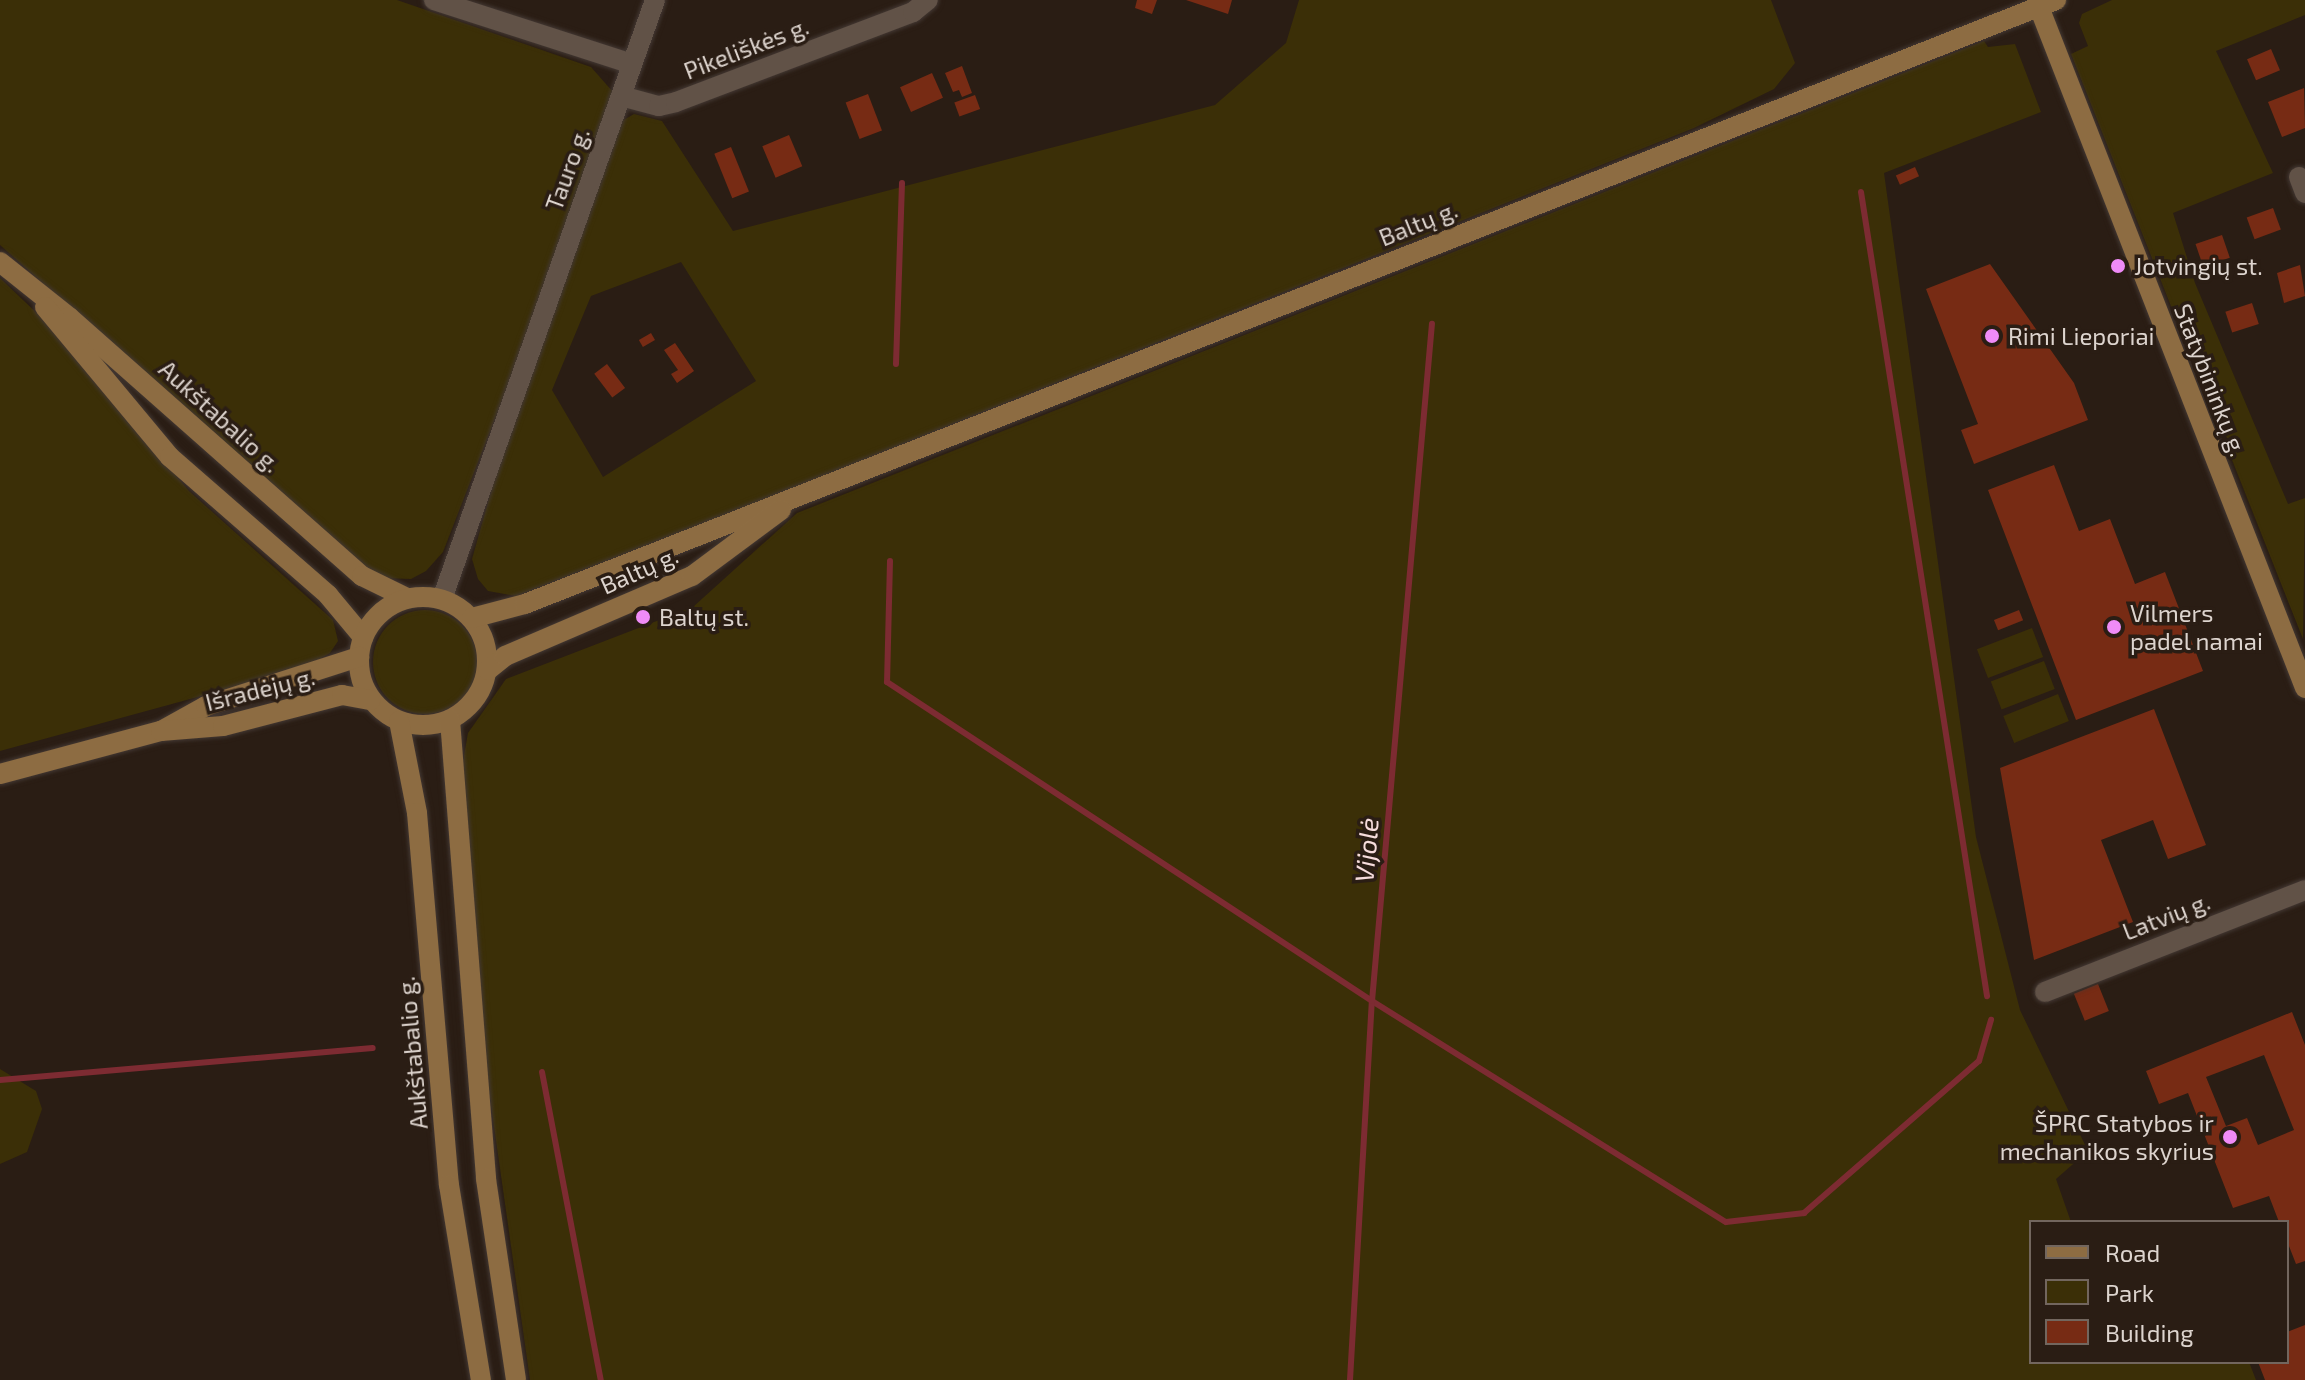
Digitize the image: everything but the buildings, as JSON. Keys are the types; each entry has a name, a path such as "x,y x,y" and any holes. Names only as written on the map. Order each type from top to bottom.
{"main road":[{"name":"Baltų g.","path":"472,618 525,604 2044,2"},
{"name":"Statybininkų g.","path":"2044,2 2305,688"},
{"name":"Aukštabalio g.","path":"0,262 39,297 69,317 362,576 407,598"},
{"name":"Aukštabalio g.","path":"39,297 170,457 328,595 361,647"},
{"name":"Baltų g.","path":"488,670 505,656 692,576 800,495"},
{"path":"407,598 442,599 472,618 488,652 488,670 475,699 450,720 416,725 399,721 371,700 362,686 361,647 389,606 407,598"},
{"name":"Išradėjų g.","path":"161,731 206,706 361,647"},
{"name":"Išradėjų g.","path":"0,774 161,731 201,730 342,695 371,700"},
{"path":"450,720 486,1179 516,1380"},
{"name":"Aukštabalio g.","path":"399,721 417,813 449,1185 481,1380"}],"street":[{"path":"434,0 632,64"},
{"name":"Tauro g.","path":"442,599 655,0"},
{"name":"Pikeliškės g.","path":"621,96 659,106 676,102 913,12 928,0"},
{"name":"Latvių g.","path":"2045,992 2305,890"}],"green space":[{"path":"0,0 397,0 591,67 613,92 503,398 443,552 426,571 411,579 382,578 352,557 0,245"},
{"path":"1299,0 1771,0 1795,63 1774,89 1694,128 762,500 516,596 488,591 478,579 472,559 505,442 620,122 634,114 662,121 733,231 1215,105 1286,43","holes":["681,262 756,381 603,477 552,390 591,296"]},
{"path":"2112,0 2305,0 2305,15 2216,51 2273,173 2173,213 2195,283 2288,504 2305,498 2303,639 2071,54 2088,46 2079,23 2082,14"},
{"path":"1984,41 1988,47 2015,44 2041,112 1884,173 1976,837 2020,1010 2088,1151 2056,1179 2070,1220 2029,1220 2029,1364 2250,1364 2256,1380 530,1380 485,1063 462,767 468,733 506,679 693,607 797,513"},
{"path":"0,278 45,321 189,491 333,620 338,641 330,653 304,668 0,751"},
{"path":"425,610 445,614 462,625 473,642 477,662 473,682 462,699 445,710 425,714 405,710 388,699 377,682 373,662 377,642 388,625 405,614"},
{"path":"2032,628 2043,657 1988,678 1977,649"},
{"path":"2044,661 2055,689 2002,709 1991,681"},
{"path":"2058,694 2069,721 2014,743 2003,716"},
{"path":"0,1069 36,1091 42,1109 27,1152 0,1164"}],"waterway":[{"path":"896,364 902,183"},
{"path":"1861,192 1987,996"},
{"name":"Vijolė","path":"1350,1380 1372,1001 1432,324"},
{"path":"890,561 887,682 1372,1001 1726,1222 1804,1213 1979,1061 1991,1020"},
{"path":"0,1080 373,1048"},
{"path":"542,1072 601,1380"}],"place":[{"name":"Jotvingių st.","path":"2118,266"},
{"name":"Rimi Lieporiai","path":"1992,336"},
{"name":"Baltų st.","path":"643,617"},
{"name":"Vilmers padel namai","path":"2114,627"},
{"name":"ŠPRC Statybos ir mechanikos skyrius","path":"2230,1137"}]}
